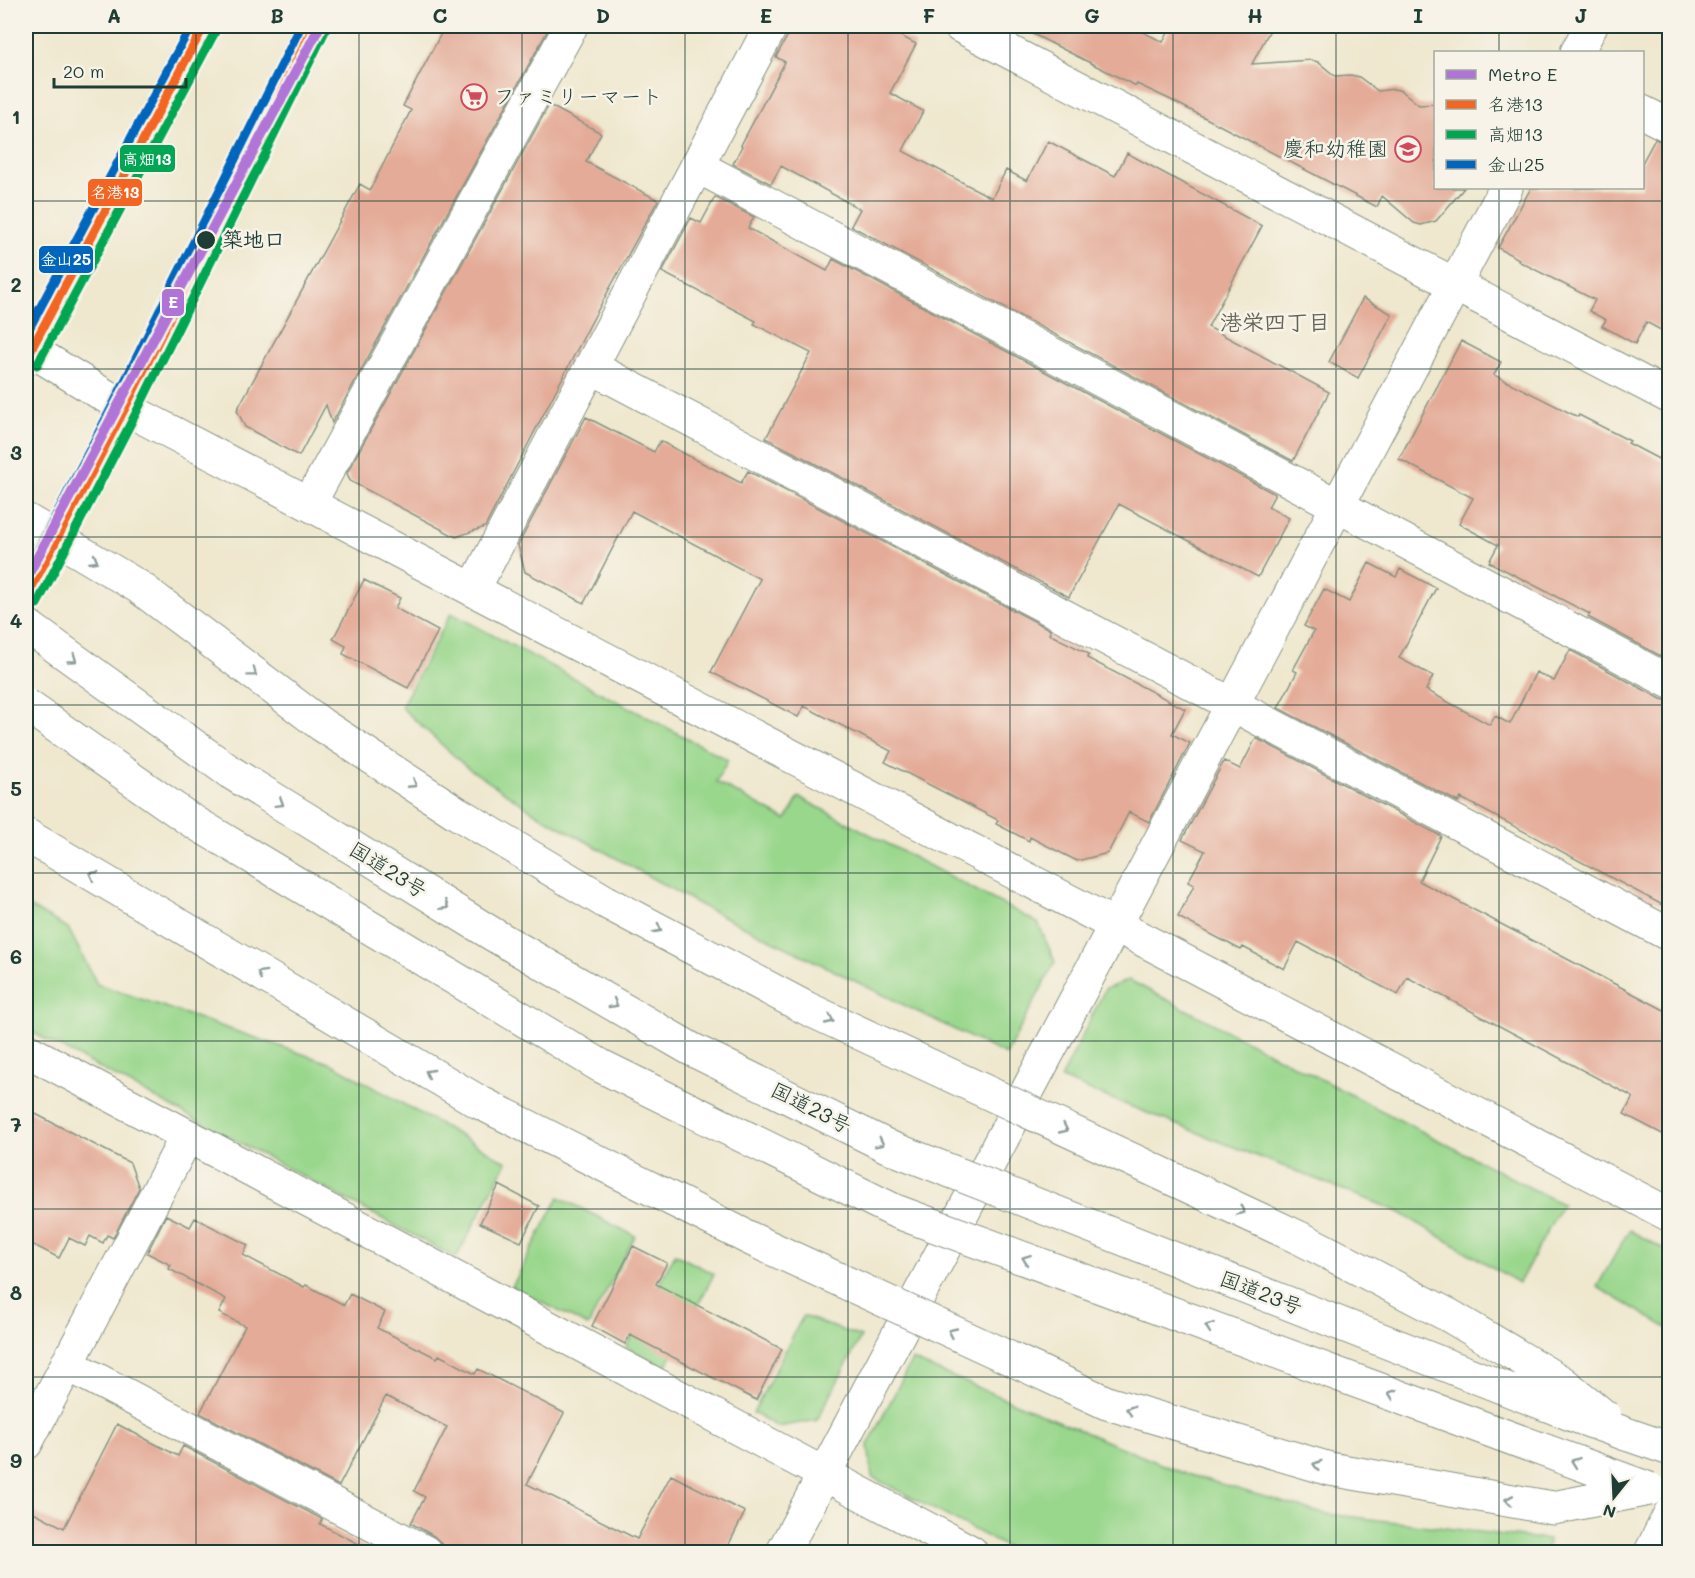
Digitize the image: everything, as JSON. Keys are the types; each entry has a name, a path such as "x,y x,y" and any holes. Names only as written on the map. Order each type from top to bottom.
{"main road":[{"path":"204,26 27,352 125,408 1670,1215"},
{"path":"26,598 125,408 314,26"},
{"path":"309,504 571,26"},
{"path":"473,590 771,26"},
{"path":"960,26 1670,397"},
{"path":"1578,51 1591,26"},
{"path":"1644,113 1670,126"},
{"path":"698,165 1670,682"},
{"path":"783,1552 1505,189"},
{"path":"591,367 1670,935"},
{"path":"26,520 139,587 322,725 457,813 606,902 806,1008 1304,1240 1450,1316 1563,1383 1626,1434"},
{"name":"国道23号","path":"26,625 230,772 494,936 691,1049 889,1148 1573,1415 1670,1449"},
{"path":"26,705 189,819 601,1066 895,1211 1659,1493"},
{"path":"26,835 479,1102 751,1239 1107,1403 1330,1469 1553,1508 1659,1493"},
{"path":"26,1051 971,1552"},
{"path":"26,1443 187,1136"},
{"path":"67,1364 425,1552"},
{"path":"1651,1552 1670,1514"}],"green space":[{"path":"451,613 728,760 716,782 786,820 799,797 1038,923 1055,962 1006,1055 702,906 537,814 465,766 401,707"},
{"path":"26,905 68,928 97,984 332,1064 507,1162 456,1258 26,1029"},
{"path":"1129,980 1562,1204 1519,1283 1397,1211 1061,1079 1105,989"},
{"path":"559,1197 635,1236 588,1326 512,1287"},
{"path":"1629,1230 1669,1252 1669,1329 1597,1287"},
{"path":"675,1254 714,1274 666,1367 626,1347"},
{"path":"803,1316 861,1337 817,1420 778,1427 753,1413"},
{"path":"912,1360 1180,1472 1320,1513 1548,1540 1547,1552 1016,1552 872,1477 868,1445"}],"building":[{"path":"445,26 550,26 332,423 326,405 299,456 245,427 237,410 360,184 370,190 411,110 403,106"},
{"path":"793,26 882,26 916,44 890,93 923,111 903,151 992,198 1006,170 1027,181 1048,141 1115,176 1127,153 1262,226 1208,327 1329,392 1293,461 851,226 860,209 781,166 771,184 733,164 785,62 776,57"},
{"path":"1017,26 1131,26 1163,42 1172,26 1272,26 1252,64 1311,60 1318,62 1335,76 1359,77 1378,91 1394,89 1402,91 1419,105 1434,104 1434,189 1463,189 1436,221 1421,225 1414,223 1382,196 1377,207 1169,99 1137,84 1136,86"},
{"path":"549,105 601,133 586,162 658,200 593,319 485,527 456,537 350,481 347,473"},
{"path":"1655,139 1670,144 1670,335 1646,322 1635,344 1602,326 1606,320 1589,311 1595,300 1518,261 1519,259 1498,248 1530,189 1644,189 1644,159"},
{"path":"715,197 754,217 748,228 827,271 833,259 1275,494 1268,507 1289,518 1258,577 1119,504 1069,597 766,438 811,353 754,324 756,321 662,272 691,218 701,223"},
{"path":"1363,298 1392,314 1358,378 1329,362"},
{"path":"1461,341 1501,362 1494,375 1630,441 1628,443 1670,465 1670,661 1588,617 1590,614 1489,562 1498,545 1459,524 1473,498 1399,459"},
{"path":"586,417 654,452 660,441 741,483 748,471 1051,630 1049,634 1089,654 1087,658 1185,709 1172,734 1190,743 1149,822 1129,812 1108,853 1077,861 1030,837 1029,841 996,824 998,820 885,762 891,751 804,706 798,717 711,672 760,579 632,511 584,603 525,572 518,545"},
{"path":"1369,563 1396,577 1400,569 1436,588 1399,658 1433,676 1426,690 1490,725 1495,716 1510,724 1536,672 1554,681 1570,650 1661,699 1670,701 1670,909 1461,798 1458,802 1278,708 1297,672 1293,670 1314,631 1304,626 1324,589 1349,602"},
{"path":"364,580 400,598 395,608 438,631 408,688 343,654 346,646 333,639"},
{"path":"1256,738 1441,836 1419,881 1670,1013 1670,1138 1624,1114 1633,1097 1407,977 1398,995 1298,942 1284,969 1243,947 1241,950 1178,917 1194,885 1188,882 1205,851 1182,840 1224,761 1240,769"},
{"path":"26,1109 130,1163 139,1188 113,1238 107,1235 103,1243 90,1236 85,1246 69,1238 59,1258 26,1241"},
{"path":"499,1185 539,1206 521,1242 480,1223"},
{"path":"166,1215 190,1227 195,1218 248,1245 243,1255 344,1305 350,1294 385,1312 377,1328 437,1358 439,1355 475,1374 478,1369 564,1413 527,1484 637,1539 671,1475 745,1512 725,1552 444,1552 441,1543 434,1536 411,1523 425,1497 414,1491 447,1427 386,1396 339,1486 200,1413 245,1326 219,1313 226,1299 169,1269 171,1265 147,1253"},
{"path":"633,1246 667,1263 656,1284 782,1349 756,1400 630,1335 625,1344 592,1326"},
{"path":"117,1424 178,1456 183,1446 322,1519 320,1524 374,1552 26,1552 26,1508 64,1528"}],"metro line":[{"name":"E","path":"26,579 320,26"}],"transit line":[{"name":"金山25","path":"26,334 191,26"},
{"name":"名港13","path":"26,359 204,26"},
{"name":"金山25","path":"26,573 114,403 301,26"},
{"name":"名港13","path":"26,598 125,408 314,26"},
{"name":"高畑13","path":"37,604 136,413 325,31"},
{"name":"高畑13","path":"37,365 215,32"}],"place":[{"name":"ファミリーマート","path":"474,97"},
{"name":"慶和幼稚園","path":"1408,149"},
{"name":"築地口","path":"206,240"}],"district":[{"name":"港栄四丁目","path":"1275,322"}]}
